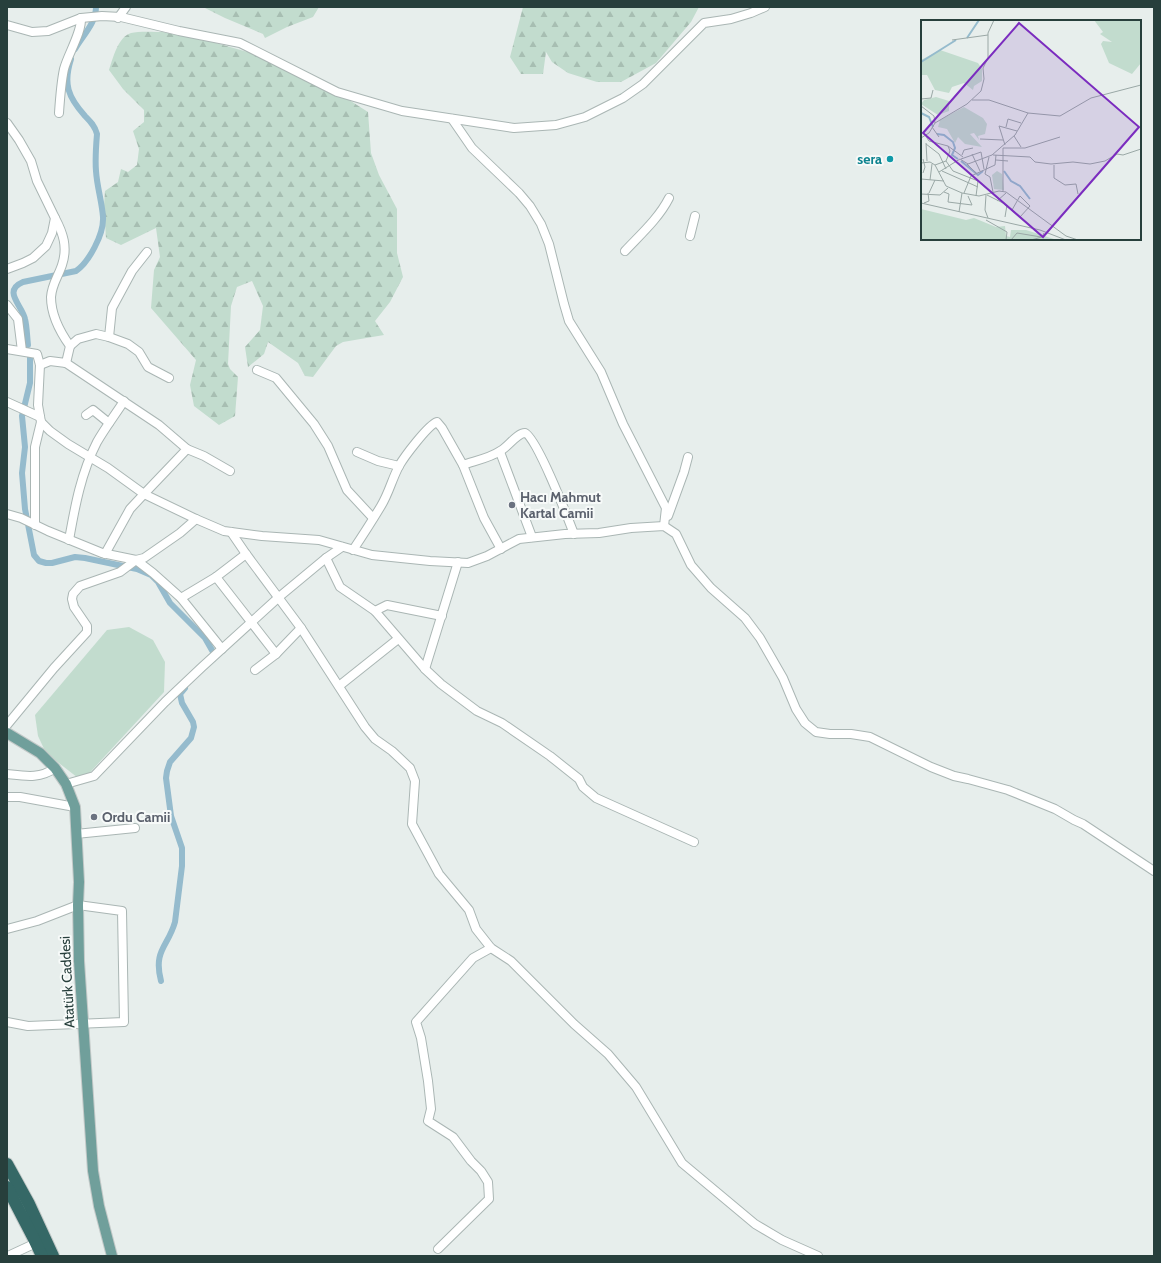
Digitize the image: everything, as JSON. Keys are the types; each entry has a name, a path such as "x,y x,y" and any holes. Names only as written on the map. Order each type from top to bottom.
{"highway":[{"path":"7,1164 29,1204 53,1256"},
{"path":"7,1187 42,1256"}],"main road":[{"name":"Atatürk Caddesi","path":"7,734 40,754 55,768 66,784 75,807 79,882 79,962 93,1171 99,1206 112,1256"}],"street":[{"path":"118,18 126,7"},
{"path":"7,25 32,32 48,31 85,18 102,16 121,17 179,31 240,43 337,92 402,111 514,128 556,125 585,117 623,98 644,84 704,23 731,19 765,7"},
{"path":"59,113 64,70 85,18"},
{"path":"452,119 472,148 519,193 530,206 541,224 549,244 569,321 601,372 623,424 666,508 664,526"},
{"path":"7,123 20,140 31,161 36,181 62,231 65,250 62,265 54,281 52,312 61,333 70,346"},
{"path":"625,251 649,225 666,204 668,198"},
{"path":"690,236 695,216"},
{"path":"7,269 33,258 46,246 52,233 55,218"},
{"path":"109,337 112,308 132,271 147,252"},
{"path":"7,305 18,319 22,350"},
{"path":"66,363 70,346 78,339 96,334 128,344 138,352 148,367 169,378"},
{"path":"7,349 22,350 37,354 40,365 38,405 41,420 35,447 33,524"},
{"path":"40,365 50,361 66,363 159,425 187,450 204,456 230,471"},
{"path":"257,370 276,378 314,424 328,446 347,490 373,518"},
{"path":"69,540 78,491 91,458 97,443 124,401"},
{"path":"7,402 29,412 41,420 56,435 108,468 144,494 224,531 262,536 319,540 342,548 372,555 468,563 487,556 519,539 664,526 676,534 691,565 711,588 745,618 760,638 783,678 796,709 805,723 816,732 851,734 870,737 936,770 1008,790 1055,809 1083,824 1154,871"},
{"path":"86,415 93,410 109,423"},
{"path":"354,550 391,488 399,466 425,431 437,422 442,428 463,466 484,518 501,549"},
{"path":"463,466 500,452 521,434 527,434 546,466 574,534"},
{"path":"105,554 130,509 187,450"},
{"path":"357,452 378,461 399,466"},
{"path":"500,452 532,537"},
{"path":"664,526 688,457"},
{"path":"7,514 22,518 69,540 105,554 136,560 181,598 222,649"},
{"path":"7,726 54,668 87,632 86,626 74,607 72,599 73,594 80,586 120,572 136,560 144,558 196,519"},
{"path":"231,532 301,628 365,727 375,739 392,751 410,768 415,781 412,824 439,874 468,910 476,929 491,948 511,961 574,1024 608,1054 636,1087 682,1163 755,1224 782,1240 818,1256"},
{"path":"66,784 94,776 164,702 202,667 279,597 326,558 342,548"},
{"path":"181,598 216,577 246,554"},
{"path":"326,558 340,588 375,612 425,669 441,684 477,712 502,723 550,756 579,779 583,787 596,798 694,842"},
{"path":"425,669 458,562"},
{"path":"216,577 276,654"},
{"path":"375,612 387,605 442,616"},
{"path":"255,670 276,654 301,628"},
{"path":"339,686 398,638"},
{"path":"7,774 30,777 38,776 55,768"},
{"path":"7,797 20,797 75,807"},
{"path":"76,834 135,828"},
{"path":"7,929 37,921 78,905 122,910 124,1022 28,1026 7,1022"},
{"path":"438,1249 489,1199 488,1182 481,1171 471,1161 453,1137 428,1121 431,1109 428,1081 421,1038 416,1022 473,958 491,948"},
{"path":"8,1256 36,1243"}],"green space":[{"path":"203,7 319,7 313,17 287,27 265,38 263,34"},
{"path":"523,7 699,7 691,22 656,63 621,82 597,82 568,73 552,62 546,52 543,74 521,74 510,57"},
{"path":"138,32 163,32 209,41 251,53 310,83 346,98 368,112 371,153 379,175 397,209 397,253 403,277 390,302 375,321 384,335 343,342 336,346 313,377 305,376 298,363 268,342 264,354 248,367 245,347 260,330 263,306 252,281 237,287 231,306 228,364 230,369 238,377 235,416 219,425 194,406 190,385 196,360 151,308 154,270 160,257 156,228 121,245 106,238 104,206 105,191 118,182 121,169 128,172 137,165 139,149 133,131 144,122 144,110 123,89 109,70 119,43 126,35"},
{"path":"129,627 153,640 165,662 164,692 82,781 46,753 38,736 35,715 107,630"}],"waterway":[{"path":"75,49 91,24 96,7"},
{"path":"28,345 25,319 15,299 14,290 23,282 76,271 91,254 103,224 96,171 97,134 92,124 79,109 71,96 67,83 71,59"},
{"path":"30,357 30,383 22,416 25,447 22,473 25,509 34,555 39,561 46,563 52,563 75,557 85,558 137,569 151,575 158,582 170,603 205,638 213,652 213,659"},
{"path":"161,981 159,971 160,955 175,922 182,866 182,848 171,816 166,778 170,762 191,738 194,727 193,722 182,703 180,694 185,688"}],"place":[{"name":"sera","path":"890,159"},
{"name":"Hacı Mahmut Kartal Camii","path":"512,505"},
{"name":"Ordu Camii","path":"94,817"}]}
